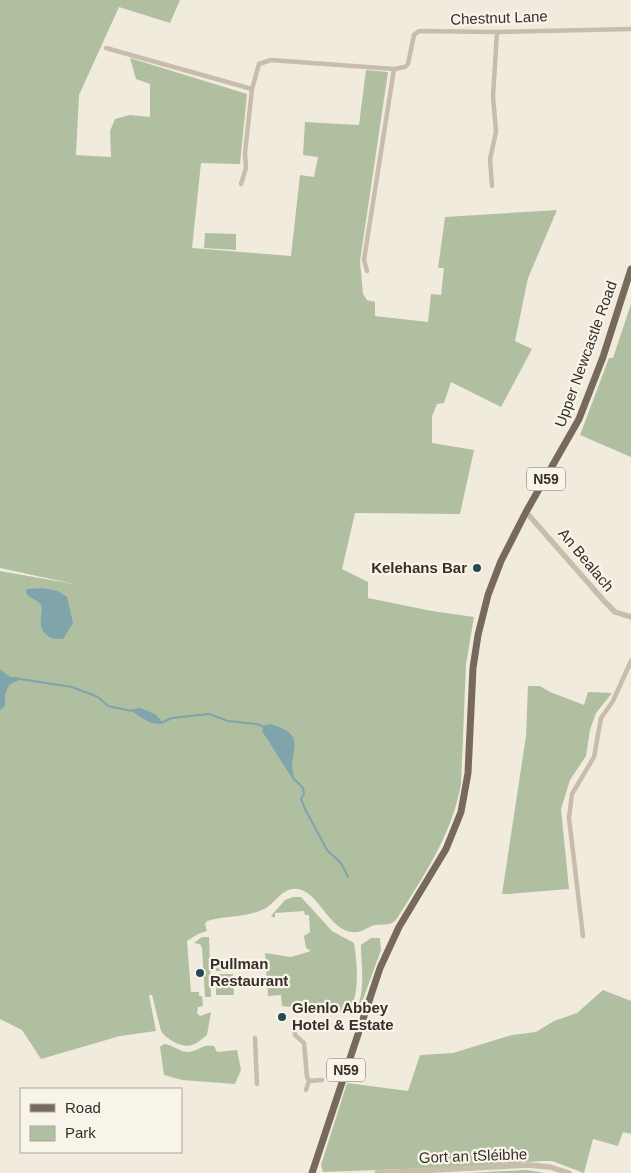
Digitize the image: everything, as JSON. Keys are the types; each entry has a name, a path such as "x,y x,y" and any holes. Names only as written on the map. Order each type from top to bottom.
{"main road":[{"name":"Upper Newcastle Road","path":"312,1173 380,968 399,927 446,849 460,817 468,773 474,665 486,600 501,561 526,512 579,419 603,357 631,269"}],"street":[{"name":"Chestnut Lane","path":"394,69 405,67 408,64 416,32 497,32 631,28"},
{"path":"492,186 490,159 496,132 493,96 497,32"},
{"path":"106,48 252,89"},
{"path":"241,184 246,168 245,153 252,89 259,64 271,60 394,69 364,260 367,271"},
{"name":"An Bealach","path":"526,512 604,602 615,612 631,617"},
{"path":"583,936 568,818 570,801 578,780 594,757 601,718 613,701 631,661"},
{"path":"293,1022 295,1035 304,1043 309,1080 306,1090"},
{"path":"255,1038 257,1084"},
{"path":"309,1080 322,1080"},
{"name":"Gort an tSléibhe","path":"377,1173 529,1165 569,1173"}],"green space":[{"path":"0,0 180,0 170,23 119,7 79,95 76,155 111,157 110,131 115,119 130,115 150,117 150,84 136,79 130,58 247,94 240,164 201,163 192,248 291,256 300,175 314,177 318,157 303,155 305,122 359,125 366,70 388,72 360,261 363,294 367,300 375,302 375,316 428,322 431,294 441,295 444,268 438,268 445,217 557,210 528,278 515,341 532,349 501,407 451,382 444,403 437,404 432,416 432,443 474,450 460,514 355,513 342,569 368,582 368,598 432,611 474,617 466,664 461,784 457,803 444,838 416,888 396,920 391,923 375,925 356,932 345,930 331,919 312,897 298,889 284,892 270,905 259,911 207,921 205,924 207,931 187,941 191,992 199,992 199,996 202,996 203,1006 198,1007 197,1013 200,1016 211,1012 207,1035 189,1046 174,1042 162,1033 152,995 149,995 156,1031 120,1036 41,1059 22,1030 0,1019 0,571 74,584 0,568"},
{"path":"205,233 236,234 236,250 204,248"},
{"path":"631,304 631,457 580,435 609,358 613,358"},
{"path":"528,686 540,686 550,692 584,705 588,692 612,693 596,713 590,730 586,756 570,780 561,809 569,889 502,894 526,736"},
{"path":"301,897 332,931 354,943 357,970 356,989 347,1013 282,1006 281,995 268,996 265,953 291,957 311,951 306,948 304,936 310,932 309,915 305,915 304,911 275,913 275,918 271,916 285,900"},
{"path":"202,937 209,937 211,997 205,997 202,948 200,944 194,943"},
{"path":"371,938 380,938 381,950 362,1002 359,1003 362,981 361,945"},
{"path":"215,960 233,960 233,971 216,971"},
{"path":"216,974 233,974 234,995 216,995"},
{"path":"603,990 631,1001 631,1134 623,1132 618,1146 593,1139 584,1173 552,1161 460,1167 323,1172 321,1165 347,1083 408,1091 420,1055 453,1053 512,1035 536,1032 554,1021 577,1013"},
{"path":"164,1044 187,1052 210,1045 214,1046 217,1052 237,1050 241,1070 235,1084 182,1080 164,1075 160,1047"},
{"path":"526,1170 545,1173 468,1173"}],"water":[{"path":"42,588 58,591 67,597 73,623 63,639 54,639 47,636 41,627 41,605 26,593 27,589"},
{"path":"0,669 10,677 21,679 9,685 5,695 5,706 0,710"},
{"path":"140,708 155,714 163,723 154,724 130,710"},
{"path":"271,724 288,731 292,735 294,740 292,766 294,781 262,731 265,725"}],"waterway":[{"path":"20,679 72,687 98,697 108,706 132,711"},
{"path":"161,723 172,718 209,714 228,721 257,724 264,727"},
{"path":"294,779 303,788 304,794 301,799 327,850 341,863 348,877"}],"place":[{"name":"Kelehans Bar","path":"477,568"},
{"name":"Pullman Restaurant","path":"200,973"},
{"name":"Glenlo Abbey Hotel & Estate","path":"282,1017"}]}
